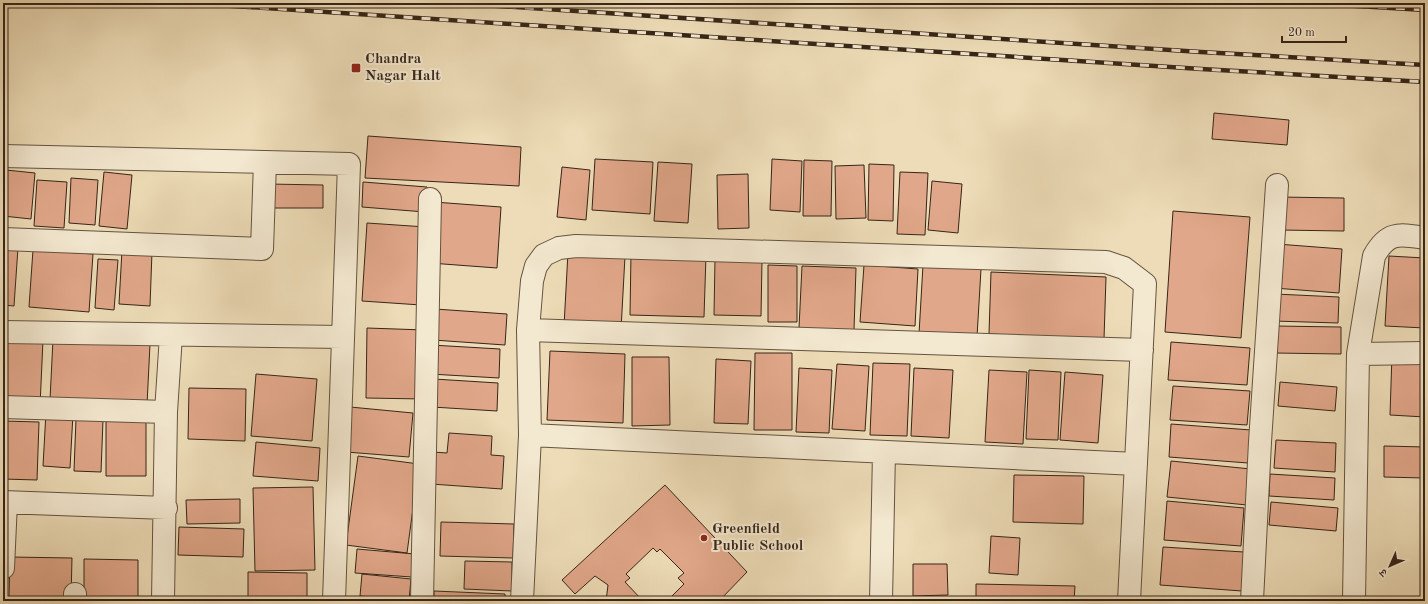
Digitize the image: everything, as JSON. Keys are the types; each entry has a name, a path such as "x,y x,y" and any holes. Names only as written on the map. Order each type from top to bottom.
{"street":[{"path":"3,156 349,164 334,601"},
{"path":"3,239 262,249 265,162"},
{"path":"1252,601 1260,442 1277,185"},
{"path":"422,601 430,199"},
{"path":"1354,601 1358,354 1374,256 1381,244 1391,237 1402,235 1425,238"},
{"path":"522,601 530,435 528,330 532,281 536,266 544,254 559,248 576,246 1106,262 1124,268 1145,284 1129,601 1140,601"},
{"path":"528,330 1142,350"},
{"path":"3,332 343,337"},
{"path":"163,601 166,508 166,412 171,335"},
{"path":"1358,354 1425,353"},
{"path":"3,407 166,412"},
{"path":"530,435 1136,464"},
{"path":"881,601 884,452"},
{"path":"3,568 4,502 166,508"}],"building":[{"path":"1214,113 1289,120 1287,145 1212,139"},
{"path":"368,136 521,147 519,186 365,178"},
{"path":"595,159 653,162 650,214 592,210"},
{"path":"772,159 802,161 800,212 770,210"},
{"path":"804,160 832,161 831,216 803,216"},
{"path":"658,162 692,164 688,223 654,221"},
{"path":"869,164 894,165 893,221 868,220"},
{"path":"864,165 866,218 836,219 835,166"},
{"path":"562,167 590,170 586,220 557,217"},
{"path":"6,170 35,173 31,219 3,216"},
{"path":"104,172 132,175 127,229 99,226"},
{"path":"900,172 928,173 925,235 897,234"},
{"path":"748,174 749,228 718,229 717,175"},
{"path":"71,178 98,180 95,225 69,223"},
{"path":"37,180 67,182 64,228 34,226"},
{"path":"932,181 962,184 958,233 928,230"},
{"path":"363,182 427,187 425,212 362,207"},
{"path":"268,184 323,185 323,208 268,208"},
{"path":"1280,197 1344,198 1344,231 1280,230"},
{"path":"434,202 501,207 497,268 430,263"},
{"path":"1173,211 1250,217 1241,338 1165,332"},
{"path":"367,223 426,227 421,305 362,301"},
{"path":"1277,244 1342,249 1339,293 1274,288"},
{"path":"3,247 18,248 14,306 3,305"},
{"path":"33,250 93,254 89,312 29,307"},
{"path":"122,250 152,252 150,306 119,304"},
{"path":"568,252 625,256 621,330 564,326"},
{"path":"631,253 706,255 704,317 630,315"},
{"path":"1389,256 1425,258 1425,328 1385,326"},
{"path":"98,259 118,260 114,310 95,308"},
{"path":"715,259 762,260 761,316 714,315"},
{"path":"768,265 797,266 797,322 768,322"},
{"path":"864,265 918,269 915,326 860,322"},
{"path":"923,265 981,269 977,337 919,334"},
{"path":"802,266 856,268 854,330 799,328"},
{"path":"991,272 1106,277 1104,339 989,334"},
{"path":"1275,294 1339,297 1338,323 1274,321"},
{"path":"435,309 507,314 505,345 433,340"},
{"path":"1275,326 1341,327 1341,354 1275,353"},
{"path":"367,328 425,330 424,399 366,398"},
{"path":"3,338 43,340 40,406 3,405"},
{"path":"53,339 150,344 147,405 50,400"},
{"path":"1171,342 1250,348 1247,385 1168,380"},
{"path":"431,345 500,349 499,378 430,374"},
{"path":"550,351 625,354 623,423 547,420"},
{"path":"755,353 792,353 792,430 754,430"},
{"path":"1392,354 1425,356 1425,417 1390,415"},
{"path":"632,357 669,357 670,425 632,426"},
{"path":"716,359 751,361 748,424 714,423"},
{"path":"873,363 910,364 907,436 870,435"},
{"path":"837,364 869,366 865,431 832,429"},
{"path":"799,368 832,370 829,433 796,432"},
{"path":"914,368 953,370 949,438 911,436"},
{"path":"989,370 1027,372 1023,444 985,442"},
{"path":"1029,370 1061,372 1058,440 1026,439"},
{"path":"1065,372 1103,375 1098,443 1060,440"},
{"path":"256,374 317,379 312,441 251,436"},
{"path":"434,379 498,383 497,411 432,407"},
{"path":"1280,382 1337,387 1335,411 1278,406"},
{"path":"1173,386 1250,391 1247,425 1170,420"},
{"path":"189,388 246,389 245,441 188,439"},
{"path":"350,407 413,413 409,457 346,452"},
{"path":"46,412 73,414 70,468 43,466"},
{"path":"76,419 103,420 101,472 74,471"},
{"path":"106,420 146,420 146,476 106,476"},
{"path":"3,421 39,422 37,480 3,479"},
{"path":"1171,424 1251,430 1248,463 1169,457"},
{"path":"449,433 492,436 491,455 504,456 502,489 431,484 433,452 447,453"},
{"path":"1276,440 1336,443 1335,472 1274,468"},
{"path":"256,442 320,448 318,481 253,476"},
{"path":"1384,446 1425,447 1425,478 1384,477"},
{"path":"358,456 419,464 407,553 346,545"},
{"path":"1171,461 1251,469 1247,505 1167,497"},
{"path":"1270,474 1335,478 1334,500 1269,496"},
{"path":"1014,475 1084,476 1083,524 1013,522"},
{"path":"665,485 747,572 719,601 667,601 684,584 678,578 684,573 660,549 657,552 653,548 626,574 630,578 625,582 643,601 606,601 608,585 595,576 575,594 562,580"},
{"path":"313,487 315,570 255,571 253,488"},
{"path":"240,499 240,523 187,524 186,500"},
{"path":"1167,501 1244,508 1241,546 1164,540"},
{"path":"1271,502 1338,508 1336,531 1269,525"},
{"path":"441,522 514,524 513,558 440,556"},
{"path":"179,527 244,529 243,557 178,555"},
{"path":"991,536 1020,538 1018,575 989,573"},
{"path":"1163,547 1244,552 1242,591 1160,585"},
{"path":"357,549 415,554 412,577 355,573"},
{"path":"10,557 72,558 71,598 9,597"},
{"path":"84,559 138,560 138,601 84,601"},
{"path":"465,561 512,562 512,591 464,589"},
{"path":"913,564 947,564 948,595 913,596"},
{"path":"248,572 307,573 307,601 248,601"},
{"path":"362,574 411,579 409,601 360,596"},
{"path":"976,584 1075,586 1074,601 976,601"},
{"path":"434,591 505,594 505,601 434,601"},
{"path":"357,598 399,601 357,601"}],"railway":[{"path":"188,3 1201,69 1425,82"},
{"path":"453,3 1201,52 1425,65"},
{"path":"1306,3 1425,10"}],"place":[{"name":"Chandra Nagar Halt","path":"356,68"},
{"name":"Greenfield Public School","path":"704,538"}]}
